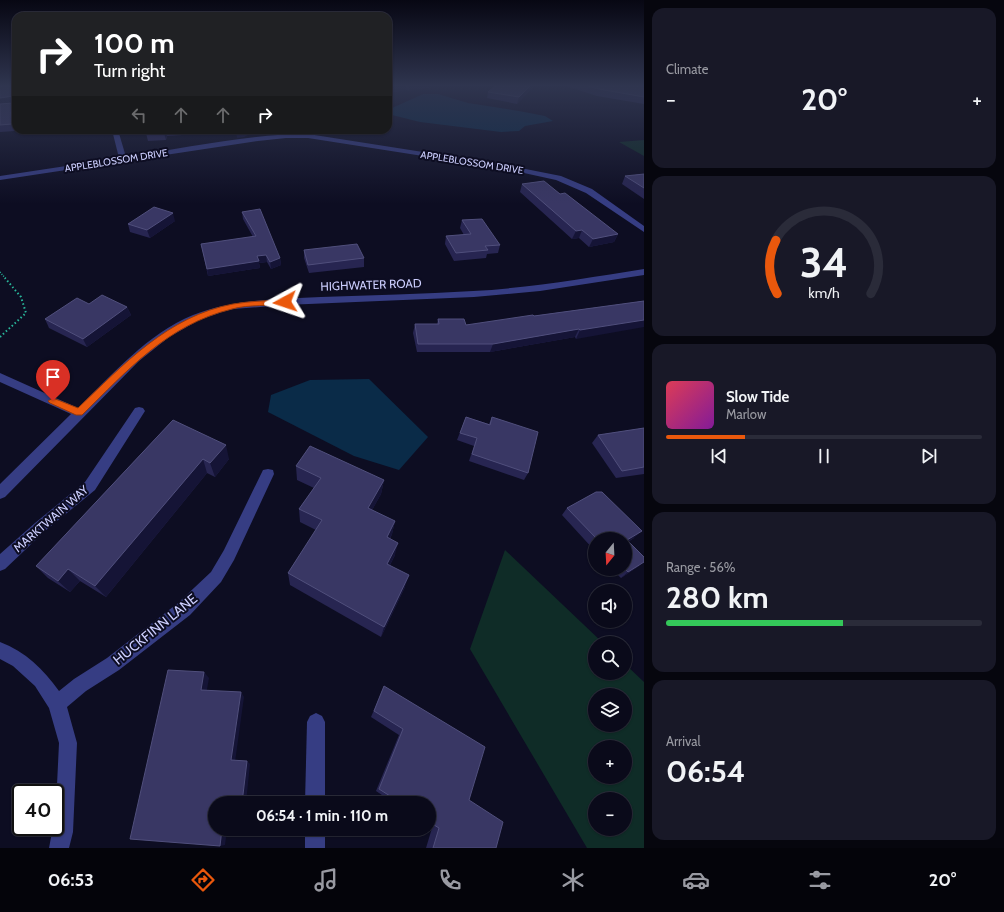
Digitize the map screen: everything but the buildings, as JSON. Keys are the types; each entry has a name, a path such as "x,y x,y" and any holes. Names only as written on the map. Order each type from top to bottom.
{"street":[{"path":"117,134 123,159"},
{"name":"APPLEBLOSSOM DRIVE","path":"0,178 275,136 298,134"},
{"name":"APPLEBLOSSOM DRIVE","path":"315,134 512,168 558,178 589,191 644,230"},
{"name":"HIGHWATER ROAD","path":"0,493 135,358 165,335 195,318 233,306 285,302 474,294 540,288 644,272"},
{"path":"0,378 79,413"},
{"name":"MARKTWAIN WAY","path":"0,564 40,527 90,486 139,411"},
{"name":"HUCKFINN LANE","path":"57,704 80,685 114,664 184,609 216,577 229,555 268,474"},
{"path":"0,650 19,660 41,680 57,704 68,743 63,832 59,848"},
{"path":"315,796 316,722"},
{"path":"315,836 315,848"}],"path":[{"path":"0,272 21,297 26,313 0,337"}],"green space":[{"path":"644,140 644,156 619,142"},
{"path":"505,550 596,636 588,636 588,680 632,680 632,671 644,682 644,848 587,848 470,649"}],"water":[{"path":"449,126 527,126 519,131 501,132"},
{"path":"369,379 428,437 399,470 354,456 268,412 271,395 310,380"}],"route":[{"path":"53,401 79,413 135,358 165,335 195,318 233,306 285,302"}]}
